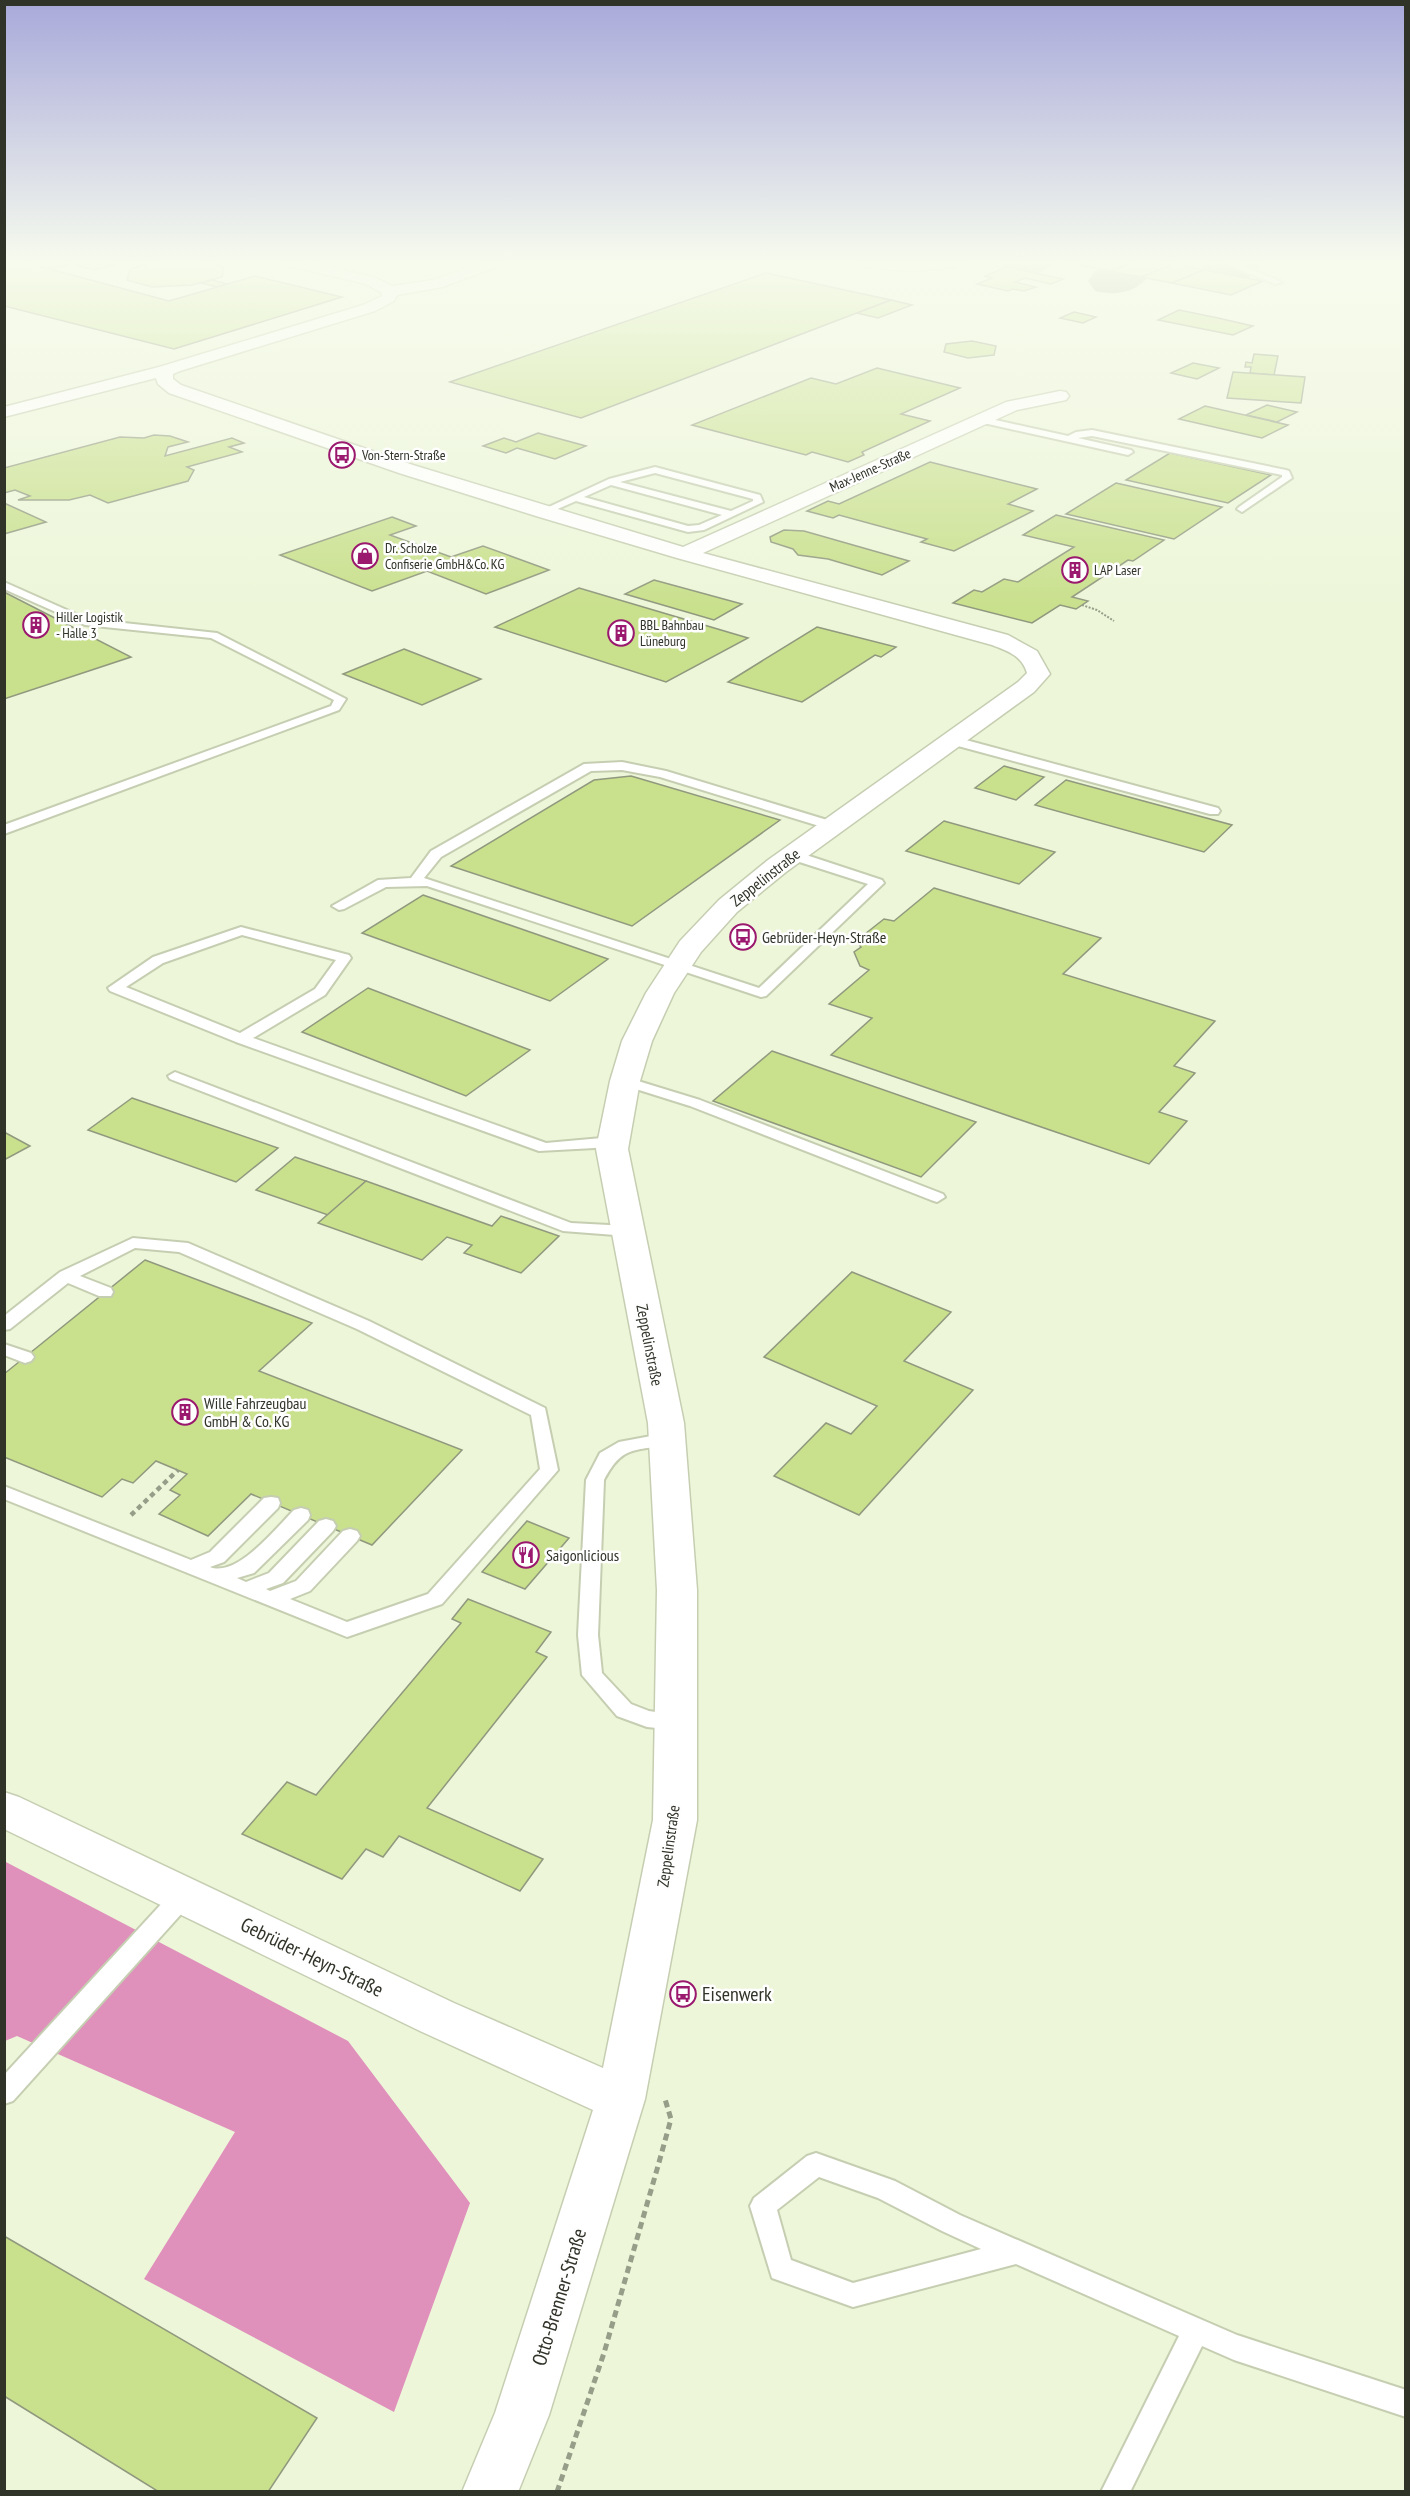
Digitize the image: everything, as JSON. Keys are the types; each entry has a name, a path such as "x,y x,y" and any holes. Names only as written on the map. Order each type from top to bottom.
{"street":[{"path":"4,412 143,376"},
{"name":"Zeppelinstraße","path":"164,376 164,380 175,389 405,470 684,554 1000,640 1024,650 1036,661 1039,674 1026,687 792,855 728,906 690,946 660,993 637,1041 625,1081 612,1149 666,1423 677,1590 675,1820 642,2093"},
{"name":"Max-Jenne-Straße","path":"684,554 1012,406 1059,396"},
{"name":"Gebrüder-Heyn-Straße","path":"4,1809 437,2017 642,2093"},
{"name":"Otto-Brenner-Straße","path":"490,2492 522,2415 642,2093"}],"lane":[{"path":"982,420 1128,452"},
{"path":"1070,439 1079,434 1092,433 1286,473 1287,478 1242,509"},
{"path":"543,512 640,471 655,470 757,497 758,501 701,528 688,529 578,498"},
{"path":"614,483 731,514"},
{"path":"4,585 85,622 213,635 340,699 335,708 4,830"},
{"path":"951,740 1214,811"},
{"path":"414,883 436,854 588,767 622,766 662,774 833,825"},
{"path":"339,906 383,884 428,882 761,993 877,883 792,855"},
{"path":"241,1039 320,992 344,958 241,931 158,960 115,988 241,1039 546,1148 613,1142"},
{"path":"175,1076 569,1228 628,1232"},
{"path":"625,1081 695,1103 937,1197"},
{"path":"4,1325 66,1276 133,1243 182,1247 363,1325 539,1412 549,1470 435,1599 347,1630 4,1492"},
{"path":"66,1276 105,1292"},
{"path":"4,1349 25,1357"},
{"path":"667,1439 626,1446 607,1457 595,1480 588,1635 592,1675 624,1710 647,1719 676,1722"},
{"path":"191,1567 217,1557 271,1503"},
{"path":"216,1577 247,1568 301,1515"},
{"path":"247,1590 276,1578 326,1526"},
{"path":"271,1599 303,1586 350,1536"},
{"path":"4,2092 184,1895"},
{"path":"1015,2252 853,2295 781,2269 763,2206 816,2164 886,2189 951,2223 1234,2348 1406,2404"},
{"path":"1115,2492 1196,2331"}],"path":[{"path":"1082,605 1097,610 1114,621"},
{"path":"111,1535 178,1470"},
{"path":"557,2492 581,2426 637,2241 670,2119 642,2093"}],"shaded area":[{"path":"4,1861 348,2041 470,2203 394,2412 144,2279 235,2132 17,2036 5,2041"}],"building":[{"path":"466,376 690,376 581,418 450,382"},
{"path":"855,376 912,376 960,388 901,414 930,421 862,452 864,455 848,462 812,452 806,455 692,425 811,378 836,384"},
{"path":"1232,376 1305,377 1301,403 1227,398"},
{"path":"1267,405 1297,412 1277,422 1246,415"},
{"path":"1205,406 1288,425 1262,438 1179,419"},
{"path":"538,433 586,446 555,459 517,448 506,453 483,446 504,438 516,442"},
{"path":"154,435 170,436 188,442 168,447 165,456 232,438 244,443 229,447 242,452 187,467 194,470 188,481 108,503 90,495 69,500 18,500 30,496 15,490 4,493 4,468 120,437 144,438"},
{"path":"1170,453 1271,475 1228,503 1126,480"},
{"path":"930,462 1037,489 1008,504 1033,511 954,551 921,542 927,539 839,515 833,518 807,511 828,501 839,504"},
{"path":"1116,483 1222,507 1174,539 1066,514"},
{"path":"4,503 46,522 4,534"},
{"name":"LAP Laser","path":"1056,515 1164,540 1133,561 1128,560 1072,597 1088,601 1076,609 1060,605 1032,623 953,603 974,590 982,592 1004,579 1018,582 1074,547 1023,535"},
{"name":"Dr. Scholze Confiserie GmbH&Co. KG","path":"392,517 416,526 390,535 451,557 483,546 549,570 486,594 427,571 372,591 280,555"},
{"path":"784,530 804,531 909,561 882,575 828,559 798,555 793,549 771,542 770,537"},
{"path":"654,580 742,604 714,620 625,594"},
{"name":"BBL Bahnbau Lüneburg","path":"579,588 748,638 666,682 495,627"},
{"name":"Hiller Logistik - Halle 3","path":"4,592 131,657 4,699"},
{"path":"817,627 896,647 881,657 875,655 802,702 728,682"},
{"path":"404,649 481,679 422,705 343,674"},
{"path":"1004,766 1044,777 1016,800 975,788"},
{"path":"631,776 780,820 632,926 451,866 594,780"},
{"path":"1066,780 1232,825 1204,852 1035,805"},
{"path":"944,821 1055,852 1019,884 906,851"},
{"path":"934,888 1101,938 1063,974 1215,1021 1174,1066 1195,1073 1159,1112 1187,1121 1149,1164 831,1055 872,1018 829,1004 869,970 860,966 854,952 861,947 856,941 884,919 894,921"},
{"path":"423,895 608,959 550,1001 362,933"},
{"path":"368,988 530,1050 466,1096 302,1032"},
{"path":"772,1051 976,1122 921,1177 713,1101"},
{"path":"132,1098 278,1148 236,1182 88,1130"},
{"path":"4,1132 30,1146 4,1160"},
{"path":"295,1157 366,1181 328,1215 256,1190"},
{"path":"366,1181 492,1226 501,1216 559,1236 521,1273 464,1253 472,1245 447,1237 422,1260 318,1223"},
{"name":"Wille Fahrzeugbau GmbH & Co. KG","path":"145,1260 312,1323 259,1371 462,1450 372,1545 251,1494 208,1536 159,1514 180,1495 170,1490 187,1474 156,1461 133,1483 122,1479 102,1497 4,1457 4,1374"},
{"path":"852,1272 951,1312 904,1361 973,1390 859,1515 774,1476 826,1423 851,1434 877,1406 764,1357"},
{"name":"Saigonlicious","path":"527,1521 569,1538 525,1589 482,1572"},
{"path":"468,1599 551,1632 536,1652 547,1657 427,1808 543,1859 520,1891 399,1836 383,1857 366,1849 342,1879 242,1834 287,1782 316,1795 461,1623 452,1619"},
{"path":"4,2236 317,2418 268,2492 159,2492 4,2396"}],"place":[{"name":"Von-Stern-Straße","path":"342,455"},
{"name":"Dr. Scholze Confiserie GmbH&Co. KG","path":"365,556"},
{"name":"LAP Laser","path":"1075,570"},
{"name":"Hiller Logistik - Halle 3","path":"36,625"},
{"name":"BBL Bahnbau Lüneburg","path":"621,633"},
{"name":"Gebrüder-Heyn-Straße","path":"743,937"},
{"name":"Wille Fahrzeugbau GmbH & Co. KG","path":"185,1412"},
{"name":"Saigonlicious","path":"526,1555"},
{"name":"Eisenwerk","path":"683,1994"}]}
